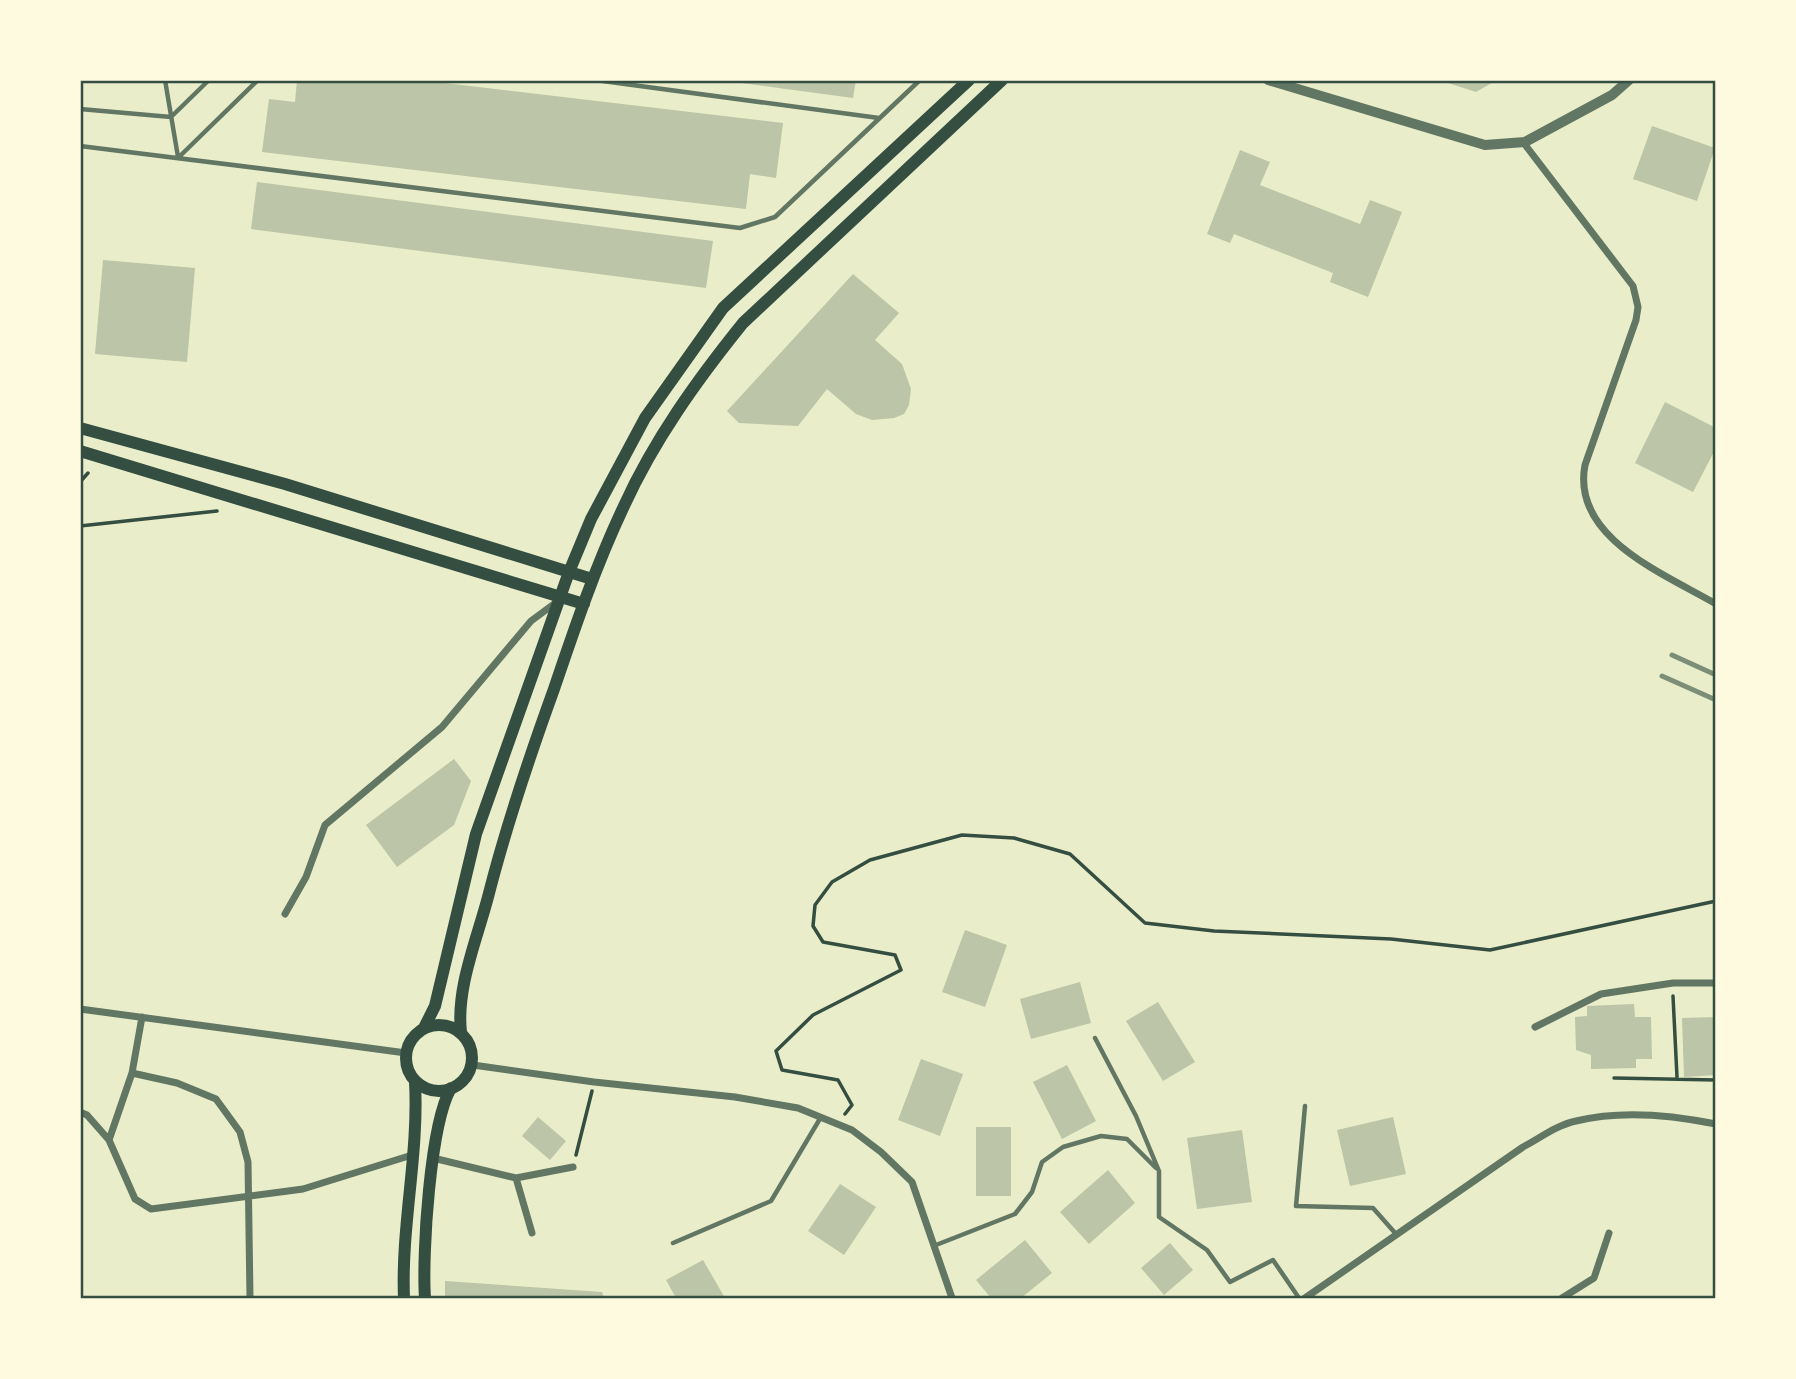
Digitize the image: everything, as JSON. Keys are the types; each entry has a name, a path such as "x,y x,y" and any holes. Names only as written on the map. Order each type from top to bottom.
{"main road":[{"path":"404,1298 403,1265 415,1082 406,1053 412,1040 424,1028 435,1006 477,834 569,572 591,519 645,418 723,308 969,80"},
{"path":"461,1032 462,998 501,845 592,579 625,503 662,435 710,364 743,323 1002,80"},
{"path":"80,428 285,484 592,579"},
{"path":"80,452 584,604"},
{"path":"424,1028 442,1025 461,1032 471,1046 473,1065 467,1077 451,1088 439,1114 433,1158 425,1298"},
{"path":"415,1082 430,1089 451,1088"}],"street":[{"path":"1268,80 1485,145 1523,142 1601,101 1629,80"},
{"path":"1523,142 1633,286 1636,296 1636,320 1585,465 1583,487 1587,500 1601,526 1620,547 1716,604"},
{"path":"285,914 306,877 325,825 442,727 531,621 562,597"},
{"path":"1535,1027 1601,993 1673,983 1716,984"},
{"path":"80,1009 406,1053"},
{"path":"109,1140 132,1073 142,1017"},
{"path":"473,1065 594,1083 735,1097 798,1108 838,1125 881,1152 912,1182 936,1245 952,1298"},
{"path":"132,1073 177,1083 216,1099 240,1132 248,1162 246,1197 250,1298"},
{"path":"80,1112 87,1115 109,1140 135,1199 151,1209 303,1189 412,1154"},
{"path":"1305,1298 1523,1147 1559,1127 1596,1118 1640,1116 1716,1125"},
{"path":"433,1158 516,1178 573,1167"},
{"path":"516,1178 532,1233"},
{"path":"1562,1298 1594,1278 1609,1233"}],"lane":[{"path":"165,80 179,158"},
{"path":"80,109 171,117 209,80"},
{"path":"179,158 258,80"},
{"path":"595,80 880,118"},
{"path":"80,146 740,228 775,217 920,80"},
{"path":"1095,1038 1136,1116 1159,1171 1159,1217 1208,1250 1230,1282 1273,1259 1299,1298"},
{"path":"1305,1106 1296,1206 1373,1208 1397,1235"},
{"path":"673,1243 771,1201 821,1117"},
{"path":"936,1245 1015,1214 1032,1192 1042,1162 1063,1147 1101,1136 1127,1139 1159,1171"}],"path":[{"path":"80,482 88,473"},
{"path":"80,526 216,510"},
{"path":"838,1125 852,1105 838,1080 782,1070 776,1051 813,1015 901,970 895,955 823,942 813,926 814,905 832,882 870,860 962,835 1014,838 1070,854 1145,923 1214,931 1391,939 1490,950 1716,901"},
{"path":"1673,983 1677,1077"},
{"path":"1614,1078 1677,1077 1716,1080"},
{"path":"573,1167 594,1083"}],"building":[{"path":"297,80 420,80 783,123 776,178 750,174 746,209 262,152 269,99 295,102"},
{"path":"719,80 856,80 853,98"},
{"path":"1439,80 1497,80 1476,92"},
{"path":"1652,126 1715,148 1697,201 1633,179"},
{"path":"1240,150 1270,162 1260,185 1360,224 1370,200 1402,212 1368,297 1330,282 1333,273 1234,234 1230,243 1207,234"},
{"path":"257,182 713,241 706,288 251,229"},
{"path":"103,260 195,268 187,362 95,354"},
{"path":"853,274 899,313 875,340 902,364 911,389 909,405 904,414 872,420 856,414 827,389 798,426 739,423 727,411"},
{"path":"1665,402 1716,428 1716,448 1693,492 1635,463"},
{"path":"454,759 471,781 454,825 397,867 366,825"},
{"path":"965,930 1007,945 985,1007 942,992"},
{"path":"1080,982 1091,1023 1031,1039 1020,999"},
{"path":"1158,1002 1195,1062 1163,1081 1126,1021"},
{"path":"1634,1004 1635,1017 1651,1017 1652,1059 1636,1059 1636,1068 1591,1069 1591,1055 1576,1050 1575,1017 1587,1016 1587,1006"},
{"path":"1716,1017 1716,1075 1684,1077 1682,1018"},
{"path":"921,1059 963,1074 940,1136 898,1120"},
{"path":"1067,1065 1096,1121 1062,1139 1033,1082"},
{"path":"538,1117 566,1141 550,1160 522,1136"},
{"path":"1393,1117 1406,1174 1350,1186 1337,1130"},
{"path":"976,1127 1011,1127 1011,1196 976,1196"},
{"path":"1242,1130 1252,1202 1197,1209 1187,1138"},
{"path":"1108,1170 1135,1203 1089,1244 1060,1212"},
{"path":"840,1184 876,1207 844,1255 808,1231"},
{"path":"1025,1240 1052,1273 1021,1298 991,1298 976,1280"},
{"path":"1170,1243 1193,1270 1164,1295 1141,1268"},
{"path":"703,1260 725,1298 676,1298 666,1280"},
{"path":"445,1281 602,1292 604,1298 445,1298"}],"railway":[{"path":"1672,655 1716,675"},
{"path":"1662,676 1716,700"}]}
